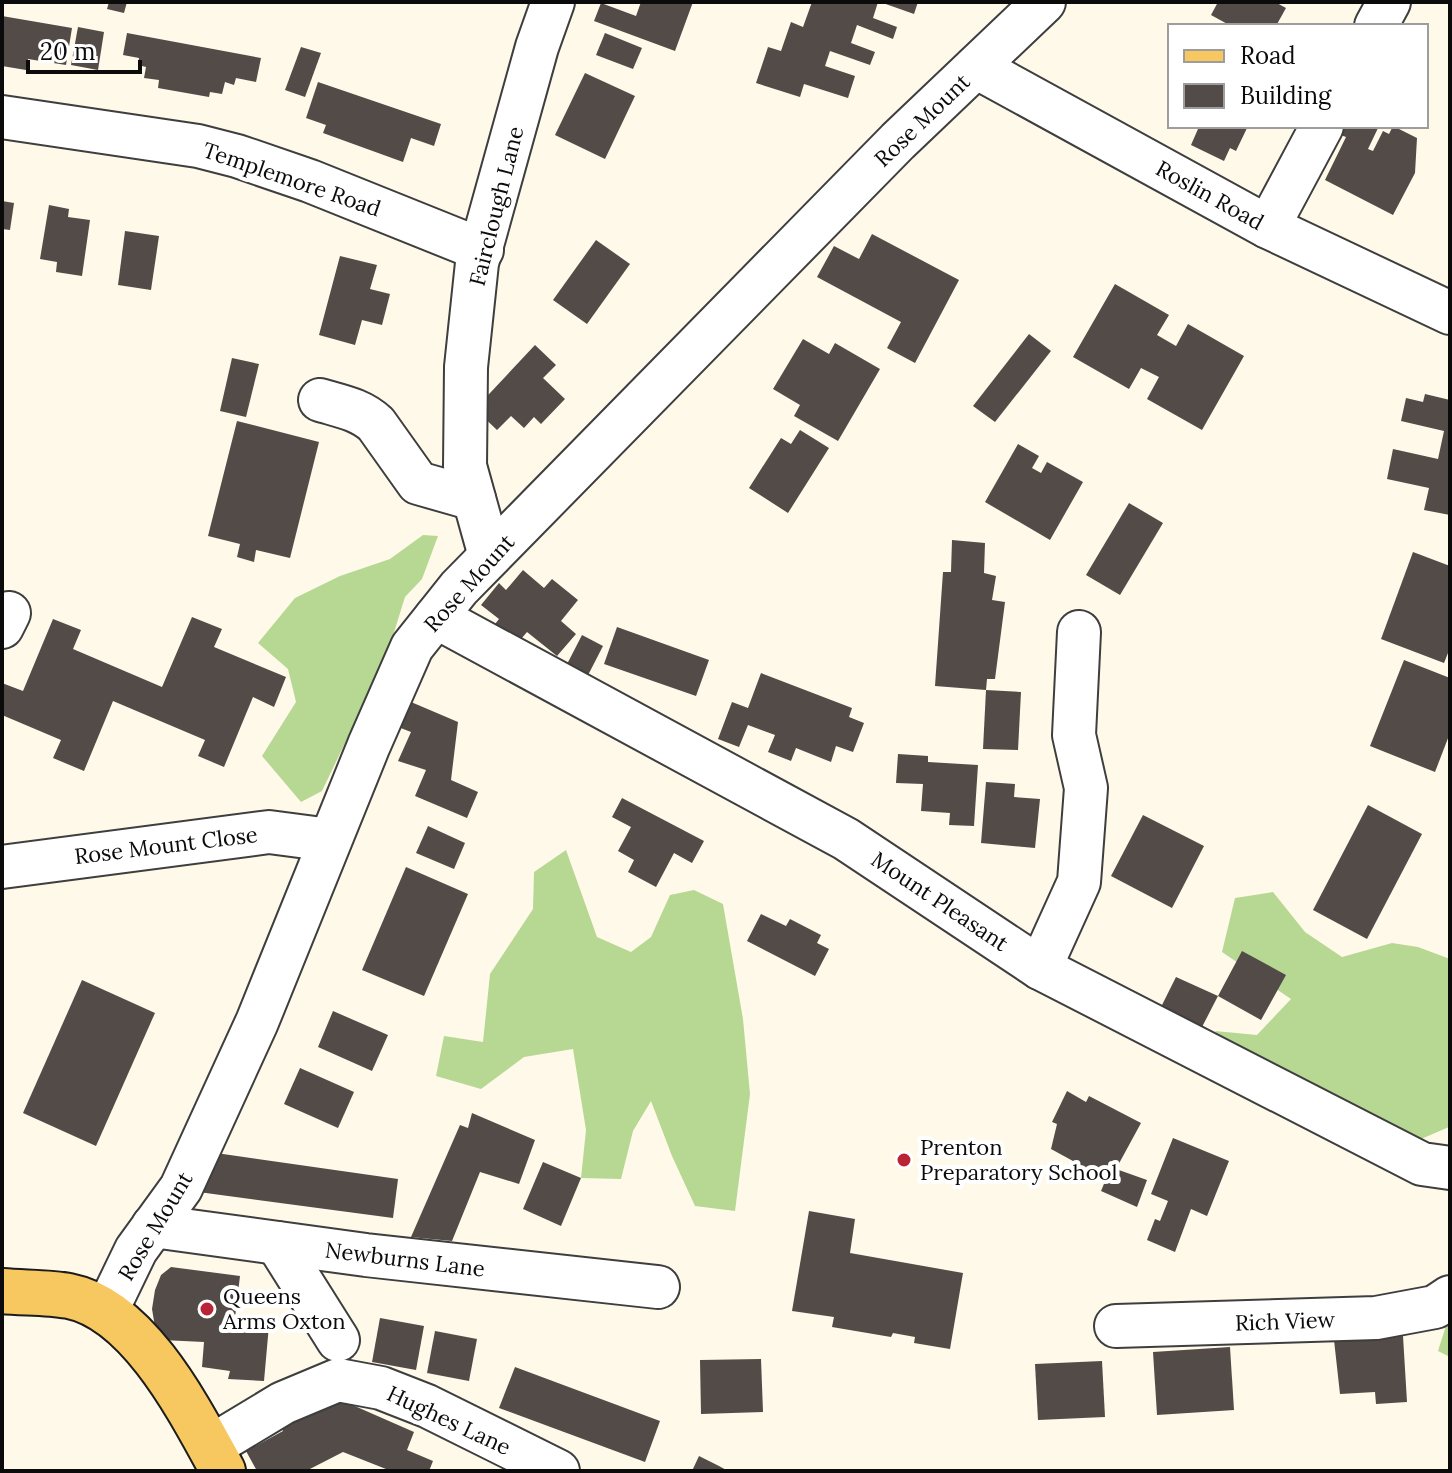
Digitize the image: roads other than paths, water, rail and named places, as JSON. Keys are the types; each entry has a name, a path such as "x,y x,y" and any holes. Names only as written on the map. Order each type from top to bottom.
{"main road":[{"path":"2,1291 71,1296 107,1310 144,1347 177,1388 216,1459"}],"street":[{"name":"Fairclough Lane","path":"490,556 465,466 466,367 477,263 537,47 553,2"},
{"name":"Rose Mount","path":"107,1310 136,1250 181,1188 257,1022 412,647 459,588 490,556 898,141 1044,2"},
{"path":"1377,24 1389,2"},
{"name":"Roslin Road","path":"976,67 1268,227 1450,313"},
{"name":"Templemore Road","path":"2,117 198,146 237,156 310,181 482,250"},
{"path":"1268,227 1321,128"},
{"path":"320,400 368,417 418,483 474,499"},
{"name":"Mount Pleasant","path":"436,617 846,839 1040,968 1422,1164 1450,1168"},
{"path":"1040,968 1079,882 1086,788 1074,735 1079,632"},
{"name":"Rose Mount Close","path":"2,867 269,832 330,840"},
{"name":"Newburns Lane","path":"153,1226 658,1287"},
{"path":"277,1243 338,1340"},
{"name":"Rich View","path":"1116,1326 1376,1318 1435,1307 1450,1297"},
{"name":"Hughes Lane","path":"216,1459 283,1403 338,1380 381,1388 427,1406 558,1471"}],"place":[{"name":"Prenton Preparatory School","path":"904,1160"},
{"name":"Queens Arms Oxton","path":"207,1309"}]}
